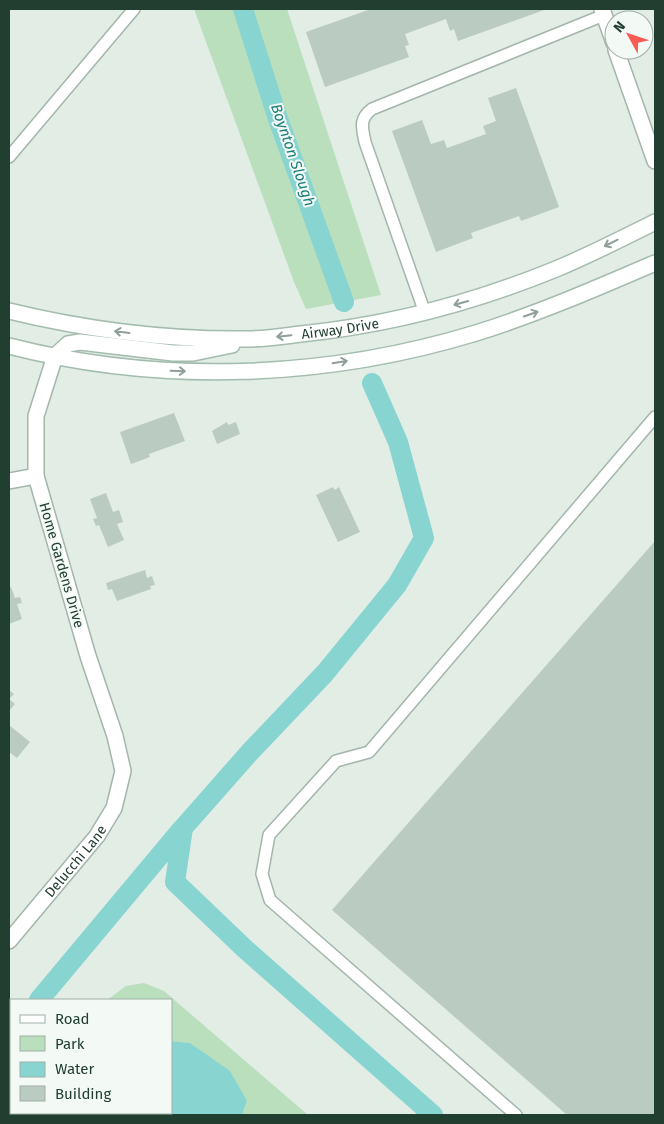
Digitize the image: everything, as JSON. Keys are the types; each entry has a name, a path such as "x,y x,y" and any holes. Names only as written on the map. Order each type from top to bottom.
{"main road":[{"path":"620,60 655,161"},
{"name":"Airway Drive","path":"9,311 84,327 193,339 250,340 368,327 425,314 471,300 558,268 655,222"},
{"path":"9,346 55,356 156,370 201,372 269,371 329,364 391,353 476,333 538,311 655,263"},
{"path":"55,356 68,344 80,342 132,350 193,353 250,340"},
{"name":"Home Gardens Drive","path":"55,356 36,416 36,476 88,656 115,736 122,771"},
{"path":"9,481 36,476"},
{"name":"Delucchi Lane","path":"9,941 97,836 114,808 122,771"}],"lane":[{"path":"9,157 134,9"},
{"path":"425,314 365,142 361,124 365,114 603,12"},
{"path":"516,1115 270,900 262,874 269,835 336,761 369,752 655,417"}],"green space":[{"path":"194,9 287,9 381,295 306,309 294,282"},
{"path":"144,983 164,991 308,1115 242,1115 247,1101 190,1043 172,1041 172,999 108,999 126,986"}],"water":[{"path":"172,1041 190,1043 230,1071 247,1101 242,1115 34,1115 172,1114"}],"building":[{"path":"371,9 547,9 458,41 454,29 450,31 446,19 405,34 409,45 405,46 409,57 325,87 306,32"},
{"path":"516,88 559,207 521,221 519,216 471,233 473,238 436,252 392,131 422,120 431,144 444,140 447,148 486,134 483,126 496,121 488,98"},
{"path":"174,413 185,441 149,454 150,457 131,464 120,432"},
{"path":"227,422 228,425 236,422 240,434 217,444 212,431"},
{"path":"333,487 335,490 339,487 360,532 338,542 316,495"},
{"path":"106,493 113,512 119,510 123,522 117,524 124,540 108,547 99,525 96,526 93,519 97,518 90,499"},
{"path":"655,541 655,1115 567,1115 332,910"},
{"path":"145,570 147,578 152,576 155,585 150,586 151,589 117,601 112,589 108,590 106,583"},
{"path":"11,587 15,598 20,597 22,603 17,604 22,619 9,624 9,588"},
{"path":"9,690 14,694 9,699"},
{"path":"9,699 15,704 9,711"},
{"path":"9,725 30,742 17,758 9,752"}],"waterway":[{"name":"Boynton Slough","path":"243,9 277,116 344,302"},
{"path":"372,383 398,442 424,538 397,585 325,673 249,753 183,828 175,882 244,948 433,1115"},
{"path":"40,999 182,829"}]}
